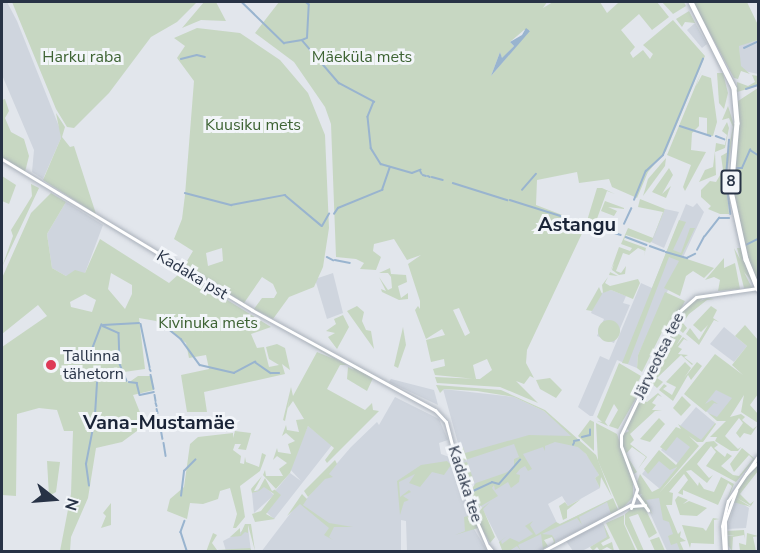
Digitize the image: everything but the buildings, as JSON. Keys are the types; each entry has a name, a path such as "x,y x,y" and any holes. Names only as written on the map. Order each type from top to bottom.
{"main road":[{"name":"8","path":"691,2 725,65 735,93 738,120 731,183 748,266 759,288"},
{"name":"Kadaka pst","path":"2,159 252,310 427,404 446,422"},
{"name":"8","path":"748,266 759,288"},
{"path":"751,290 756,287 753,280"},
{"name":"Järveotsa tee","path":"636,497 634,479 621,446 621,435 680,311 693,298 759,288"},
{"name":"Kadaka tee","path":"446,422 465,494 492,552"},
{"path":"725,552 726,513 747,473 758,459"},
{"path":"725,552 722,526 728,501 758,459"},
{"path":"631,508 636,497"},
{"path":"636,497 648,510"},
{"path":"615,515 636,497"},
{"path":"541,552 638,504 645,505"}],"shaded area":[{"path":"2,2 7,2 17,21 60,129 61,138 43,179 32,172 34,150 2,75"},
{"path":"695,23 707,44 702,48 687,30"},
{"path":"758,40 758,74 740,70 739,45"},
{"path":"66,202 103,225 85,273 66,276 52,268 47,234"},
{"path":"697,203 704,212 638,355 637,368 617,360 593,416 590,416 578,407 600,356 609,360 641,283 652,288 686,204 693,207"},
{"path":"665,209 679,212 664,248 651,242"},
{"path":"333,273 343,313 327,319 315,279"},
{"path":"611,290 626,296 623,303 630,305 614,343 597,336 604,319 591,313 598,294"},
{"path":"724,327 747,346 734,362 710,344"},
{"path":"391,379 434,390 438,405 389,382"},
{"path":"748,382 717,420 687,396 698,387"},
{"path":"443,389 514,397 544,411 572,436 599,475 595,478 600,488 568,506 562,496 548,504 558,525 608,501 614,514 555,542 552,536 543,540 545,548 538,551 504,551 481,506 476,508 474,504 477,491 463,461"},
{"path":"395,397 439,419 448,440 439,443 441,454 452,458 474,529 487,551 407,551 406,521 401,520 401,551 261,552 299,502 302,504 351,447 377,422 379,425"},
{"path":"696,407 715,423 701,441 680,426"},
{"path":"308,426 332,445 274,519 265,511 280,495 275,491 290,473 301,481 289,468"},
{"path":"678,429 697,444 680,465 661,450"},
{"path":"659,452 677,467 660,489 642,474"},
{"path":"264,486 274,495 254,513 252,493"},
{"path":"661,494 682,551 667,551 644,500"},
{"path":"736,500 749,508 746,528 727,529"},
{"path":"603,523 609,537 582,551 573,551 566,541"},
{"path":"248,528 251,551 226,551 223,541"}],"green space":[{"name":"Harku raba","path":"12,2 197,2 177,22 151,37 109,93 74,128 67,127 56,109"},
{"path":"204,2 216,2 226,21 201,20 182,28"},
{"name":"Mäeküla mets","path":"279,2 547,2 543,8 553,2 600,2 607,13 618,3 657,2 669,17 652,30 639,14 621,30 635,47 630,53 633,58 643,50 650,59 653,54 643,45 673,20 705,56 666,151 648,172 637,198 612,187 609,179 579,183 577,172 537,180 536,205 586,224 597,188 602,188 615,194 607,191 594,227 586,225 527,350 526,363 534,378 530,376 524,384 516,381 538,403 500,387 437,383 435,377 473,379 435,375 433,369 445,366 444,359 431,362 426,340 445,335 442,329 426,339 415,310 418,306 420,309 420,301 408,264 421,255 407,260 394,239 374,244 373,251 381,257 376,270 360,269 364,263 356,259 336,257 331,124 325,107 294,62 255,33","holes":["524,30 530,30 491,76 500,52 502,59 514,46 510,42","459,308 470,333 465,336 453,310","487,359 492,370 480,379 476,379 473,365"]},
{"path":"662,2 684,2 686,6 673,14"},
{"path":"693,2 747,2 758,25 758,40 739,46 741,66 750,74 741,71 738,79 734,78"},
{"path":"689,11 702,36 695,23 685,22 682,27 676,19"},
{"name":"Kuusiku mets","path":"197,28 240,33 280,60 308,93 325,135 329,228 323,267 314,287 289,297 273,319 254,309 262,298 274,298 277,293 273,284 262,277 244,303 184,266 193,251 174,239 182,219 194,81 177,58 185,46 174,38","holes":["222,248 223,261 208,266 206,253"]},
{"path":"702,70 696,86 702,75 711,78 717,122 713,136 707,135 707,118 699,117 699,126 692,133 691,150 706,152 685,191 683,187 691,165 667,155"},
{"path":"717,73 723,73 728,93 724,109 719,103"},
{"path":"752,75 758,76 758,86 737,92 737,82 748,86 755,82"},
{"path":"758,88 758,282 747,259 732,182 738,137 738,101"},
{"path":"5,99 9,111 5,118 11,132 24,139 29,156 25,172 2,157 2,100"},
{"path":"728,106 734,125 726,182 729,214 720,214 708,209 711,206 701,197 701,190 710,181 716,182 723,170 721,156 728,152 733,127 729,118 722,120"},
{"path":"56,113 65,127 62,137 70,147 74,146 96,214 43,180 61,138"},
{"path":"727,122 729,128 725,148 715,152 716,175 699,182 705,170 713,167 716,143 725,145 727,135 722,131"},
{"path":"666,158 665,166 643,196 648,179"},
{"path":"669,168 673,175 662,194 671,186 666,198 652,192"},
{"path":"2,176 16,185 9,204 2,201"},
{"path":"31,184 39,188 2,267 13,236 11,230 32,196"},
{"name":"Kivinuka mets","path":"51,193 66,202 47,234 52,268 66,276 75,270 85,273 100,239 169,283 180,273 187,275 271,327 251,334 257,348 264,347 269,367 279,365 269,359 266,347 277,344 285,348 290,370 282,364 285,374 204,392 207,412 187,412 181,375 209,369 206,355 189,358 186,343 156,321 139,318 145,369 124,372 128,383 138,376 152,376 154,390 133,395 145,425 122,442 96,448 88,498 71,537 70,551 60,551 71,494 73,431 64,431 57,410 39,408 17,414 16,496 2,495 2,347 47,316 38,305 2,334 2,278 31,213","holes":["111,273 132,285 132,294 125,309 108,289","85,294 96,300 92,312 71,307 70,302"]},
{"path":"640,199 665,209 652,241 650,243 626,235 624,240 646,248 644,256 645,251 638,248 629,255 623,253 616,271 621,273 626,266 625,274 619,275 612,270 614,263 610,271 619,247 630,251 632,248 621,244 628,228 653,238 663,212 638,207"},
{"path":"605,201 624,209 608,207 617,211 614,216 601,211"},
{"path":"679,220 686,222 673,250 681,253 690,228 695,228 681,257 714,268 704,278 693,271 686,276 680,296 664,288 679,261 669,257 628,364 622,363"},
{"path":"734,248 740,259 737,248 741,248 754,284 744,272 752,288 744,288"},
{"path":"724,258 724,268 735,263 740,289 718,291 720,280 714,277 705,280"},
{"path":"390,268 391,274 406,275 407,282 398,286 401,298 408,293 408,299 399,300 382,292 381,289 386,291 379,277 388,290 392,288 391,277 388,273 379,273"},
{"path":"608,277 605,283 610,286 638,279 640,283 633,299 611,290 603,293 602,285"},
{"path":"599,287 602,294 592,311 586,310"},
{"path":"665,292 685,301 647,375 668,331 665,326 642,372 637,368 638,355"},
{"path":"704,297 700,301 707,298 714,299 707,300 689,314 683,323 687,328 683,333 675,326 682,309 692,300"},
{"path":"357,306 364,312 362,321 366,330 371,331 374,349 347,311"},
{"path":"711,306 717,310 713,318 719,322 714,320 699,345 686,334 690,328 699,340 708,325 701,332 693,325"},
{"path":"343,315 349,327 337,349 328,337 335,333 326,331 336,324 334,319"},
{"path":"609,320 617,323 620,331 617,339 609,342 601,339 598,331 601,323"},
{"path":"745,325 758,340 758,394 750,405 758,414 758,423 741,412 744,395 730,417 741,414 745,417 742,420 753,429 757,426 751,435 744,433 740,438 736,433 743,423 739,418 725,436 738,449 741,447 738,451 731,451 715,441 717,437 710,437 726,421 717,421 708,413 717,417 732,398 716,390 705,404 712,400 718,404 714,403 706,412 684,394 715,354 743,375 732,365 747,346 735,336"},
{"path":"403,327 406,345 398,368 394,366"},
{"path":"672,330 682,336 676,346 683,337 688,341 684,339 678,347 682,349 678,354 688,355 684,357 693,364 681,355 657,378 663,382 657,388 651,383 651,375"},
{"path":"302,340 347,365 340,365 327,389 365,410 372,403 373,410 379,411 327,463 325,460 334,448 308,426 290,473 276,489 263,475 265,470 266,476 283,476 279,469 287,463 277,456 273,460 277,448 278,452 291,454 288,444 295,441 286,433 282,436 286,425 287,430 299,432 296,420 304,419 293,401 288,408 290,397 285,421 283,420 291,387 293,396 317,352 334,359"},
{"path":"685,362 691,368 684,378 697,362 702,366 691,380 688,375 673,401 659,390 664,384 667,386 663,389 672,395 676,387 666,382"},
{"path":"619,363 641,376 636,386 642,388 618,429 609,426 618,410 614,404 605,422 608,426 597,421 602,422 597,417"},
{"path":"350,365 373,378 367,391 347,379 348,367 354,370"},
{"path":"550,378 562,390 556,398 540,389 536,380"},
{"path":"436,385 501,390 545,410 596,455 612,497 601,477 600,488 595,478 599,475 586,454 578,447 555,442 545,446 545,451 543,447 523,454 532,469 528,471 525,466 520,469 516,474 520,475 519,482 511,488 508,482 495,490 494,485 492,488 498,496 481,506 476,501 480,507 474,513 467,495 476,483 514,468 514,459 519,457 514,444 459,462 455,450 463,447 465,453 529,435 571,436 544,411 514,397 444,389 440,393"},
{"path":"658,393 662,397 658,395 652,403 656,405 652,410 662,410 655,411 630,434 634,440 630,444 647,457 638,469 646,457 632,447 626,454 637,472 634,474 622,446 623,435 625,429 625,433 629,431 626,428 639,399 647,402"},
{"path":"682,396 691,405 681,416 673,408"},
{"path":"659,418 665,424 650,442 640,439"},
{"path":"712,419 716,424 703,442 697,442 689,436 699,446 659,493 706,442 714,441 718,445 714,448 725,457 727,453 732,456 721,466 733,475 739,476 753,459 749,455 734,472 730,464 742,448 755,459 736,482 706,466 716,452 711,446 697,464 709,478 713,475 707,483 691,470 686,471 698,486 699,482 704,489 714,492 721,477 734,484 724,508 732,486 728,483 718,505 683,490 683,495 678,493 688,480 684,474 669,492 673,493 672,505 666,505 678,534 681,531 680,537 686,541 680,542 684,551 680,551 677,543 671,545 668,536 673,534 669,522 663,520 659,498 646,500 653,515 640,497 642,494 638,495 637,482 640,474 652,492 660,488 677,467 670,470 659,461 648,474 644,469 659,450 676,465 690,447 677,437 666,451 660,447 676,427 681,429 678,424 701,440 715,423"},
{"path":"590,420 594,422 594,451 578,436"},
{"path":"596,423 617,434 633,482 633,497 620,511 598,461"},
{"path":"235,431 251,433 246,450 238,449 241,444 235,444 233,450 241,456 240,463 244,464 245,457 246,462 259,467 262,453 266,455 260,471 240,486 245,517 236,528 233,528 237,514 230,488 220,491 218,499 203,504 190,503 187,519 167,511 170,499 184,487 190,444 198,437 233,433 233,438"},
{"path":"335,460 337,464 329,474 333,477 325,479 308,497 304,491"},
{"path":"47,461 60,462 56,492 49,496"},
{"path":"447,461 451,465 444,475 432,472 420,487 409,483 415,474 399,482 400,497 409,490 411,492 403,496 409,500 404,502 400,515 397,481 421,465"},
{"path":"467,462 474,481 467,492 458,464"},
{"path":"758,464 758,471 740,494 750,504 754,501 751,506 735,497 751,507 733,502 734,499 731,501 739,486"},
{"path":"262,476 254,491 258,491 265,478 272,491 276,489 281,495 266,514 275,519 255,522 252,514 261,511 274,494 264,487 259,491 252,493 251,489"},
{"path":"302,494 307,499 303,505 329,523 353,527 334,527 329,537 333,540 324,535 329,528 300,504 287,516"},
{"path":"678,496 688,500 683,504 689,501 707,508 697,516 680,515 675,500"},
{"path":"613,498 619,512 611,514 607,502 579,517 582,525 577,518 542,534 552,535 555,543 550,546 554,542 552,537 544,540 548,546 543,549 541,534 518,545 521,551 517,546 509,551 502,550 499,542 507,536 501,541 502,544 510,538 519,542 533,534 525,526 533,521 530,525 536,535 556,522 560,524"},
{"path":"581,499 567,510 567,518 563,520 559,506 565,502 568,506"},
{"path":"490,502 483,509 495,537 490,543 475,517 482,508"},
{"path":"111,503 111,525 101,528 106,516 103,513"},
{"path":"635,506 644,506 657,533 649,538 638,514 629,517 644,551 638,551 625,524 625,514"},
{"path":"472,515 478,528 455,535 465,531 464,517"},
{"path":"624,515 624,524 636,551 620,551 606,523"},
{"path":"713,518 719,519 714,520 714,544 691,543 690,548 682,525 703,528 706,531"},
{"path":"603,523 610,538 601,543 603,546 612,542 614,551 607,547 600,551 597,547 593,551 590,547 607,537"},
{"path":"245,524 251,524 255,551 248,525 248,533 245,532 241,536 230,537 240,528 240,535"},
{"path":"744,530 745,539 744,535 733,537 732,551 727,544 727,536 735,535 727,535 727,531"},
{"path":"213,533 217,535 212,543 217,550 250,548 252,551 206,552"},
{"path":"747,533 758,536 753,537 756,551 740,551 739,543 746,545"},
{"path":"659,537 665,551 655,551 650,540"}],"water":[{"path":"526,28 530,31 491,76 500,52 502,58 514,46 510,42 522,35"}],"waterway":[{"path":"242,2 284,43 302,40 339,83 374,102 368,117 371,148 381,164 412,173 420,170 422,174"},
{"path":"302,40 307,38 309,5 305,2"},
{"path":"744,48 757,42"},
{"path":"181,59 197,55 205,57"},
{"path":"634,200 646,171 663,155 703,59"},
{"path":"746,89 758,85"},
{"path":"680,126 710,136"},
{"path":"716,136 724,139"},
{"path":"725,189 729,140"},
{"path":"734,168 742,168 750,150 758,155"},
{"path":"334,214 338,208 382,190 390,167"},
{"path":"522,190 536,174"},
{"path":"432,177 443,180"},
{"path":"453,183 507,200"},
{"path":"728,191 731,214"},
{"path":"185,193 231,205 285,195 322,226 329,214"},
{"path":"510,200 621,235"},
{"path":"624,224 631,209"},
{"path":"705,236 719,218 729,218"},
{"path":"626,237 647,245"},
{"path":"697,250 704,237"},
{"path":"746,245 758,239"},
{"path":"650,246 664,251"},
{"path":"666,252 687,258 695,254"},
{"path":"327,257 333,260"},
{"path":"335,260 350,263"},
{"path":"160,322 181,339 200,365 234,373 255,362 271,373 279,373"},
{"path":"103,325 139,323"},
{"path":"141,324 150,367"},
{"path":"83,358 94,358 92,349 101,325"},
{"path":"103,326 119,333 120,362"},
{"path":"120,364 127,381"},
{"path":"95,415 98,367"},
{"path":"151,375 154,389"},
{"path":"129,382 137,383 140,395 154,392"},
{"path":"155,395 156,401"},
{"path":"157,409 158,413"},
{"path":"159,417 163,439"},
{"path":"89,486 86,464 94,423"},
{"path":"582,437 590,435 590,430"},
{"path":"574,441 579,440"},
{"path":"164,443 166,456"},
{"path":"181,496 184,471 195,460"},
{"path":"471,492 492,482 499,484 520,460"},
{"path":"185,521 181,532 187,550"}],"place":[{"name":"Tallinna tähetorn","path":"51,365"}],"district":[{"name":"Astangu","path":"577,224"},
{"name":"Vana-Mustamäe","path":"159,422"}]}
